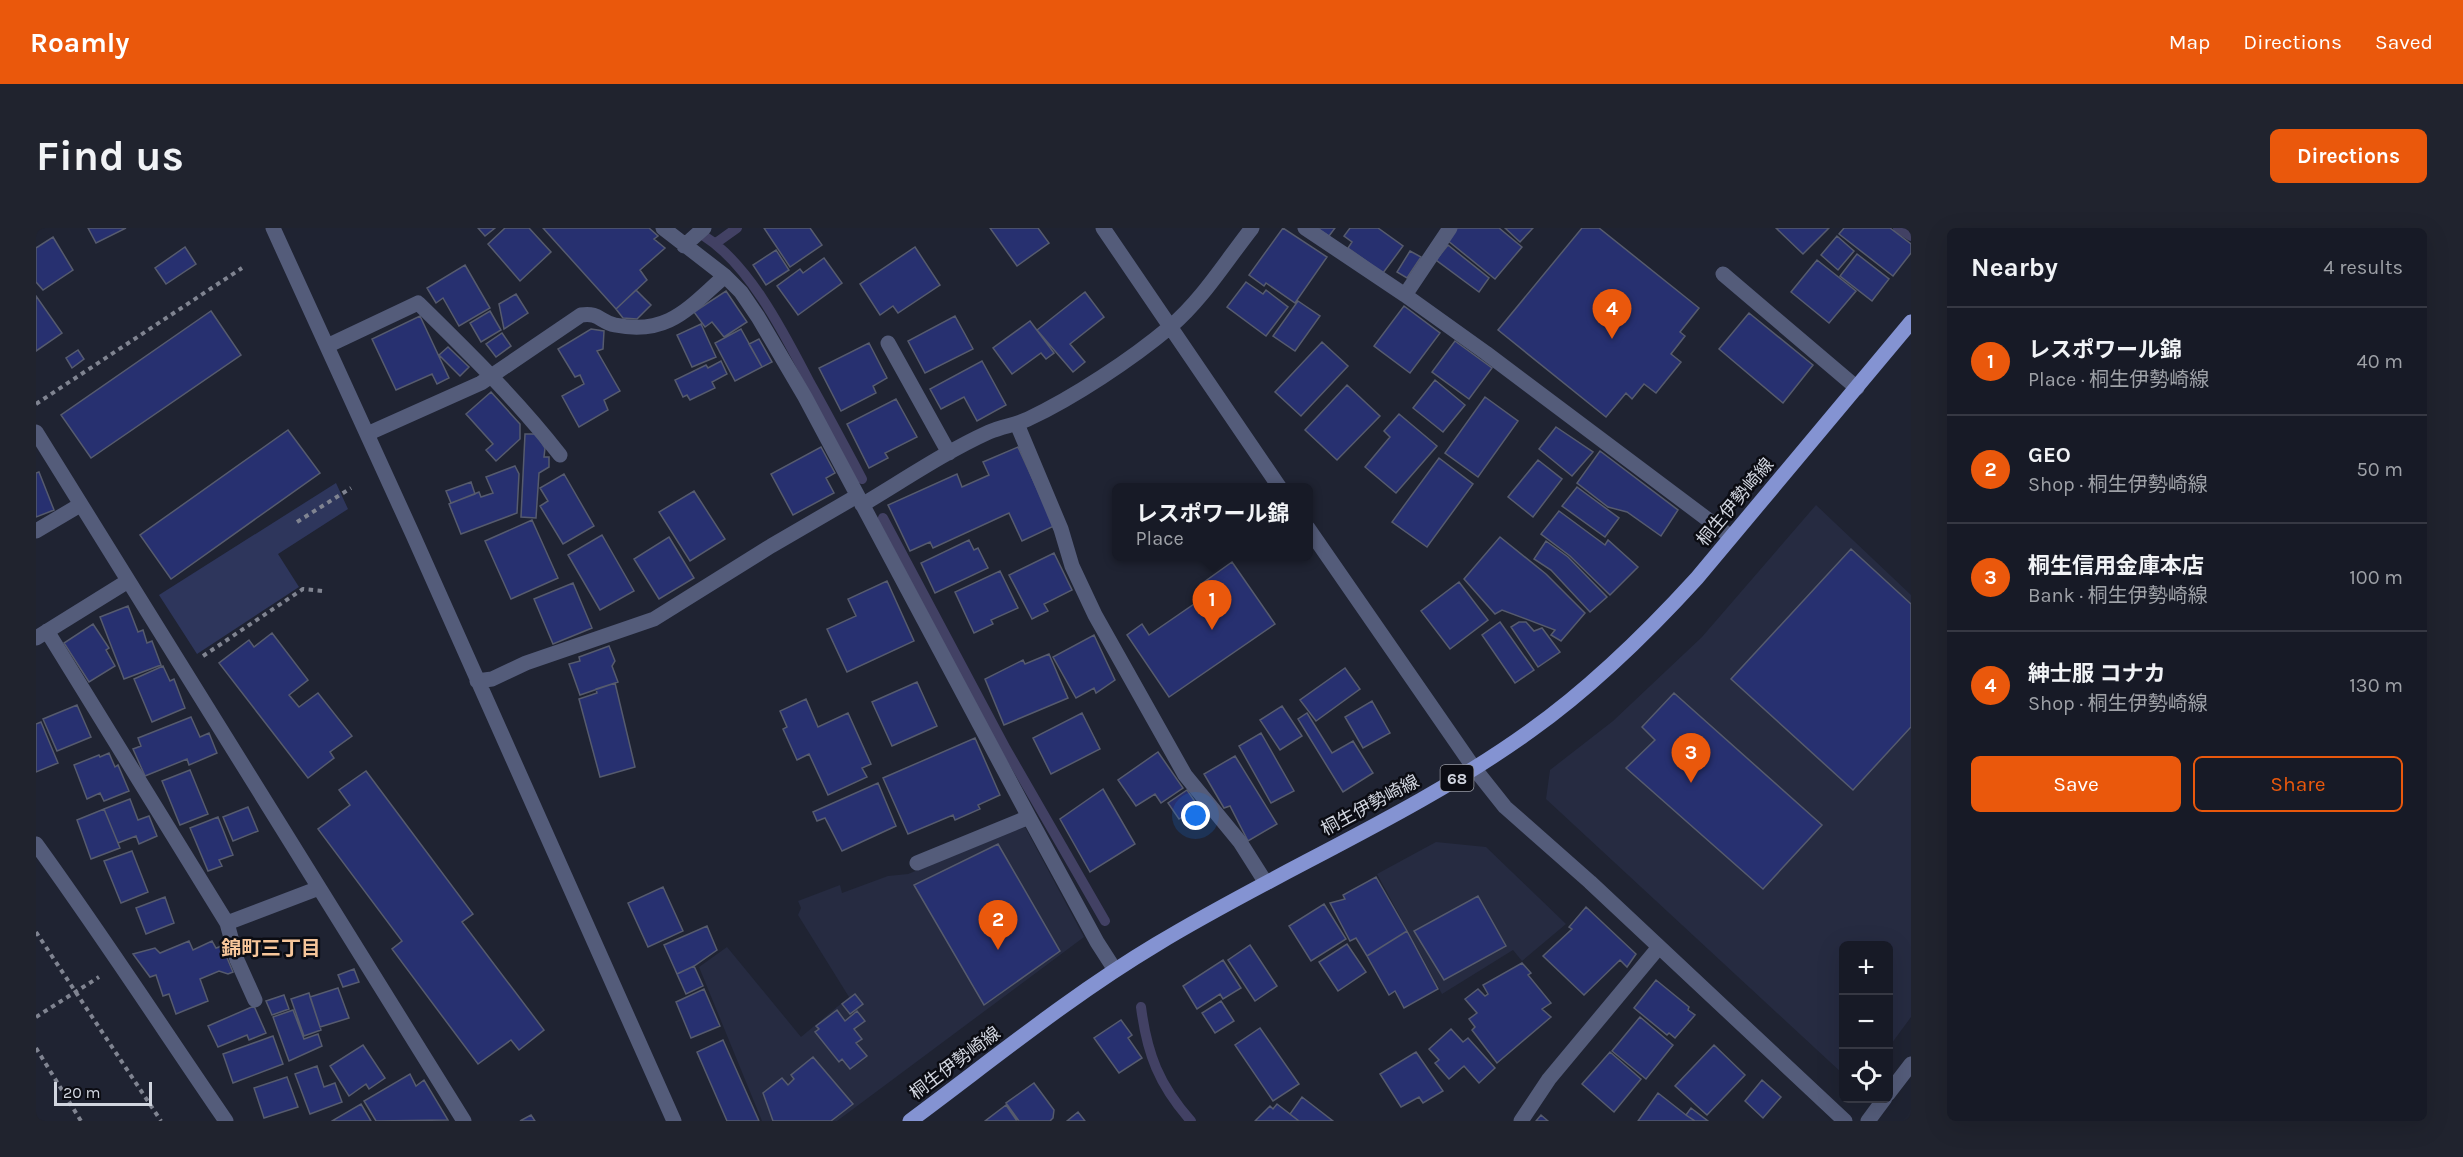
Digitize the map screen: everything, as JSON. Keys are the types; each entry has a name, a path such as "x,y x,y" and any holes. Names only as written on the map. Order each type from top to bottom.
{"main road":[{"name":"桐生伊勢崎線","path":"910,1121 1115,970 1194,921 1398,813 1474,768 1529,732 1598,677 1662,616 1911,322"}],"street":[{"path":"273,228 674,1121"},
{"path":"663,228 725,276 758,317 805,397 1029,817 1097,942 1115,970"},
{"path":"684,246 704,228"},
{"path":"1103,228 1277,483"},
{"path":"477,681 492,679 537,659 654,619 771,546 992,430 1017,424 1086,387 1171,326 1197,299 1252,228"},
{"path":"1305,228 1405,295 1731,537"},
{"path":"1405,295 1450,228"},
{"path":"1724,274 1857,388"},
{"path":"367,434 492,376 500,368 581,315 591,313 614,325 658,326 673,320 725,276"},
{"path":"327,346 418,303 492,376 532,419 560,455"},
{"path":"888,344 949,453"},
{"path":"1017,424 1061,529 1072,566 1100,624 1185,775 1240,842 1266,883"},
{"path":"36,432 464,1121"},
{"path":"36,531 80,505"},
{"path":"1313,535 1474,768 1505,807 1845,1121"},
{"path":"128,581 41,635 227,923 237,960 255,1000"},
{"path":"917,863 1029,817"},
{"path":"36,844 100,932 126,975 226,1121"},
{"path":"227,923 319,888"},
{"path":"1521,1121 1549,1079 1659,947"},
{"path":"1893,1087 1911,1064"},
{"path":"1868,1121 1881,1103"}],"path":[{"path":"36,404 242,268"},
{"path":"297,522 351,489"},
{"path":"194,662 303,590 323,591"},
{"path":"36,932 161,1121"},
{"path":"36,1017 88,984"},
{"path":"36,1048 81,1121"}],"shaded area":[{"path":"336,483 348,509 278,554 299,587 197,654 159,595"},
{"path":"1816,505 1911,595 1911,1017 1893,1042 1893,941 1839,941 1839,1070 1546,799 1550,770 1613,721 1702,637"},
{"path":"1025,827 1084,937 837,1121 762,1121 699,967 727,947 801,1037 849,997 798,915 801,908 798,901 840,885 842,893 888,876 908,874"},
{"path":"1436,842 1486,847 1566,924 1522,961 1513,950 1442,994 1377,874"}],"building":[{"path":"88,228 126,228 96,243"},
{"path":"478,228 495,228 485,236"},
{"path":"505,228 529,228 551,252 520,281 488,244"},
{"path":"543,228 649,228 658,236 654,239 665,248 640,270 647,280 616,309"},
{"path":"764,228 810,228 822,245 790,267"},
{"path":"990,228 1038,228 1049,243 1017,266"},
{"path":"1283,228 1327,257 1295,303 1266,283 1264,286 1249,275"},
{"path":"1317,228 1335,228 1329,236"},
{"path":"1350,228 1378,228 1403,246 1383,273 1348,248 1352,242 1344,236"},
{"path":"1457,228 1499,228 1522,247 1495,279 1447,240"},
{"path":"1505,228 1533,228 1520,242"},
{"path":"1582,228 1599,228 1699,308 1680,332 1685,336 1671,354 1681,362 1656,393 1644,384 1632,399 1626,393 1606,417 1498,330"},
{"path":"1776,228 1829,228 1803,254"},
{"path":"1844,228 1890,228 1911,244 1911,253 1893,276 1839,234"},
{"path":"1837,236 1854,251 1838,270 1821,255"},
{"path":"53,237 73,270 43,290 36,282 36,248"},
{"path":"1448,245 1489,278 1479,292 1436,260"},
{"path":"185,247 196,264 166,284 155,268"},
{"path":"915,247 940,285 898,313 893,306 880,315 860,284"},
{"path":"776,250 789,270 766,285 753,265"},
{"path":"1410,251 1421,257 1407,278 1397,272"},
{"path":"1857,254 1889,279 1872,301 1840,276"},
{"path":"824,258 842,283 798,315 777,286 800,269 803,273"},
{"path":"1817,260 1856,291 1829,323 1791,292"},
{"path":"465,265 490,308 459,326 443,298 436,303 427,288"},
{"path":"1246,282 1263,294 1266,290 1288,307 1266,336 1227,307"},
{"path":"636,290 651,305 637,319 623,318 616,309"},
{"path":"726,291 747,322 724,337 712,322 705,327 694,312"},
{"path":"1085,292 1104,317 1070,344 1085,362 1073,372 1037,330"},
{"path":"516,294 528,313 504,329 499,304"},
{"path":"36,296 62,333 36,351"},
{"path":"1298,301 1320,316 1295,351 1273,336"},
{"path":"1404,306 1440,333 1410,373 1374,346"},
{"path":"211,311 241,355 91,458 61,415"},
{"path":"490,311 501,330 481,342 470,323"},
{"path":"1749,313 1813,365 1783,403 1719,349"},
{"path":"420,316 449,378 437,384 432,374 396,390 372,339"},
{"path":"955,316 973,349 925,373 908,341"},
{"path":"1030,321 1054,353 1046,359 1041,353 1012,374 993,348"},
{"path":"701,324 716,357 692,367 677,335"},
{"path":"591,329 604,331 603,349 597,351 620,391 604,400 608,410 579,427 562,396 584,384 580,375 575,377 558,349"},
{"path":"741,329 762,367 735,381 715,343"},
{"path":"502,333 511,346 496,357 486,344"},
{"path":"759,339 772,362 762,367 749,344"},
{"path":"1455,341 1492,368 1469,399 1432,372"},
{"path":"1322,342 1348,366 1301,416 1275,392"},
{"path":"869,343 887,378 873,386 876,393 841,411 819,368"},
{"path":"448,347 469,367 460,376 439,355"},
{"path":"78,350 84,359 72,368 66,358"},
{"path":"721,361 727,374 712,382 715,388 690,400 687,395 683,397 675,380 706,365 708,368"},
{"path":"982,361 1006,405 977,421 964,397 941,409 930,389"},
{"path":"1435,380 1465,405 1443,432 1413,408"},
{"path":"1347,385 1380,416 1337,460 1305,430"},
{"path":"491,392 520,424 520,439 496,461 486,450 493,444 466,414"},
{"path":"1485,397 1518,421 1478,477 1445,453"},
{"path":"896,399 917,437 885,453 888,458 869,468 847,424"},
{"path":"1399,414 1437,446 1396,493 1365,467 1390,437 1384,431"},
{"path":"1556,427 1593,452 1572,476 1539,449"},
{"path":"288,430 320,473 171,579 140,535"},
{"path":"525,434 536,434 545,448 544,457 549,457 549,467 539,473 536,518 521,517"},
{"path":"821,447 835,473 826,478 834,493 793,515 771,474"},
{"path":"1018,447 1054,526 1022,541 1009,513 933,548 930,542 910,551 888,505 957,474 962,487 989,475 983,462"},
{"path":"1600,451 1678,510 1661,536 1627,512 1608,507 1577,483"},
{"path":"1439,458 1473,484 1427,547 1392,522"},
{"path":"1538,460 1562,479 1533,517 1508,497"},
{"path":"515,466 519,474 517,513 461,534 449,504 479,492 481,497 493,493 486,477"},
{"path":"39,472 54,510 36,517 36,473"},
{"path":"564,474 594,526 563,544 540,506 548,501 540,488"},
{"path":"471,482 475,494 451,503 446,491"},
{"path":"1577,487 1619,518 1605,537 1562,506"},
{"path":"694,491 725,539 690,561 659,512"},
{"path":"1559,511 1605,545 1608,540 1638,567 1610,595 1570,556 1541,534"},
{"path":"532,520 558,578 511,599 485,541"},
{"path":"602,535 634,591 600,610 568,555"},
{"path":"669,537 694,578 659,599 634,559"},
{"path":"1500,537 1546,574 1585,613 1561,641 1551,635 1555,630 1502,610 1495,614 1464,579"},
{"path":"969,540 974,550 978,548 988,568 935,593 921,563"},
{"path":"1546,541 1568,557 1607,597 1590,612 1551,570 1534,559"},
{"path":"1851,549 1911,604 1911,727 1853,790 1731,679"},
{"path":"1054,553 1072,590 1044,604 1048,611 1032,619 1009,575"},
{"path":"1232,562 1275,624 1169,697 1127,635 1142,624 1149,635 1207,595 1200,585"},
{"path":"1000,571 1018,608 991,620 993,624 974,633 955,592"},
{"path":"887,581 914,641 847,672 827,629 856,616 848,599"},
{"path":"1459,582 1488,620 1450,649 1421,611"},
{"path":"573,583 592,628 553,644 534,599"},
{"path":"128,606 138,632 143,630 147,643 152,641 161,665 124,679 100,617"},
{"path":"1500,622 1534,670 1515,683 1482,635"},
{"path":"1519,622 1526,622 1534,631 1542,628 1560,652 1538,667 1511,627"},
{"path":"93,624 109,648 106,650 115,666 89,682 64,643"},
{"path":"272,633 308,680 289,695 299,707 318,693 352,736 330,752 334,758 308,778 219,663 249,640 254,647"},
{"path":"1094,635 1115,680 1096,693 1094,688 1076,698 1053,657"},
{"path":"609,646 615,661 612,666 618,682 580,695 569,664 580,661 579,657"},
{"path":"1049,654 1068,698 1004,725 985,679 1023,660 1025,664"},
{"path":"163,666 170,681 174,679 185,708 152,722 134,679"},
{"path":"1345,668 1360,689 1316,721 1300,700"},
{"path":"917,682 937,726 892,746 872,702"},
{"path":"615,683 635,767 600,777 579,699 597,693 596,689"},
{"path":"1674,693 1822,825 1763,889 1626,768 1655,740 1642,727"},
{"path":"806,699 818,727 848,713 871,764 862,768 867,777 828,795 809,754 797,760 783,729 787,727 780,711"},
{"path":"1372,701 1390,733 1363,748 1345,717"},
{"path":"77,705 91,737 57,751 43,719"},
{"path":"1282,706 1302,736 1280,750 1260,720"},
{"path":"1082,713 1100,749 1051,774 1033,738"},
{"path":"1307,713 1332,753 1353,741 1373,773 1343,792 1298,719"},
{"path":"191,717 200,737 209,733 217,753 189,765 187,759 145,776 133,749 141,746 138,738"},
{"path":"41,722 58,763 36,772 36,724"},
{"path":"1261,733 1294,791 1271,803 1239,746"},
{"path":"975,738 1000,795 978,805 980,809 955,820 953,815 908,834 883,778"},
{"path":"1158,752 1183,788 1161,803 1155,794 1136,806 1118,780"},
{"path":"109,753 115,767 118,765 129,791 104,801 100,793 87,799 74,765"},
{"path":"1235,756 1277,824 1248,841 1230,806 1224,808 1204,774"},
{"path":"190,770 208,814 180,825 162,781"},
{"path":"366,771 473,914 462,922 544,1030 519,1050 511,1040 478,1064 392,949 402,941 318,829 350,805 339,790"},
{"path":"878,783 896,826 842,851 825,818 817,821 813,812"},
{"path":"1103,789 1135,844 1090,872 1060,819"},
{"path":"1187,790 1198,806 1179,819 1168,803"},
{"path":"130,799 138,820 149,816 157,836 139,844 136,836 118,843 104,809"},
{"path":"248,807 258,831 233,841 223,817"},
{"path":"104,809 120,848 91,859 77,820"},
{"path":"218,817 233,855 219,860 222,866 208,871 190,828"},
{"path":"998,844 1060,951 984,1005 914,885"},
{"path":"132,851 148,892 121,903 104,861"},
{"path":"1376,877 1407,931 1367,956 1356,938 1350,941 1330,903 1345,899 1343,895"},
{"path":"663,887 683,931 648,947 628,903"},
{"path":"1478,896 1506,946 1444,980 1414,931"},
{"path":"165,897 174,923 146,934 136,908"},
{"path":"1324,904 1346,939 1311,961 1289,926"},
{"path":"1586,907 1636,954 1627,967 1620,960 1584,995 1543,956 1572,929 1569,927"},
{"path":"707,926 717,950 694,966 677,974 664,945"},
{"path":"1407,931 1438,989 1404,1008 1395,991 1389,995 1367,956"},
{"path":"189,941 193,950 212,941 216,948 222,946 233,972 228,974 219,971 200,979 208,1001 176,1014 169,994 163,996 156,975 150,977 133,954 155,948 160,953"},
{"path":"1347,944 1366,972 1338,991 1319,962"},
{"path":"1250,945 1277,986 1255,1001 1228,960"},
{"path":"1223,960 1241,988 1223,999 1220,994 1197,1009 1183,986"},
{"path":"1522,963 1531,973 1528,975 1551,1003 1542,1009 1551,1017 1497,1063 1472,1030 1475,1027 1469,1019 1477,1013 1465,999 1478,989 1485,996 1488,994 1483,985"},
{"path":"694,966 703,986 686,994 677,974"},
{"path":"354,969 359,982 343,987 338,975"},
{"path":"1656,980 1689,1007 1688,1010 1695,1015 1675,1038 1669,1033 1667,1035 1634,1008"},
{"path":"338,988 349,1018 320,1027 310,997"},
{"path":"704,989 720,1026 691,1038 676,1002"},
{"path":"309,993 321,1030 304,1036 291,999"},
{"path":"855,994 863,1004 850,1014 842,1004"},
{"path":"284,995 289,1009 272,1015 266,1001"},
{"path":"1221,1001 1234,1021 1215,1033 1202,1013"},
{"path":"254,1006 266,1033 249,1040 247,1035 218,1047 208,1026"},
{"path":"293,1010 304,1039 318,1034 322,1046 289,1061 273,1017"},
{"path":"837,1010 845,1021 857,1011 865,1021 854,1029 862,1039 856,1043 867,1056 850,1069 842,1059 839,1062 815,1032 819,1029 816,1026"},
{"path":"1640,1017 1673,1045 1646,1079 1612,1051"},
{"path":"1121,1020 1132,1035 1128,1038 1142,1058 1119,1073 1094,1038"},
{"path":"1260,1028 1299,1084 1273,1101 1235,1045"},
{"path":"1451,1029 1463,1042 1468,1038 1495,1068 1479,1083 1464,1066 1449,1079 1435,1063 1439,1060 1429,1049"},
{"path":"273,1036 283,1064 233,1083 223,1054"},
{"path":"723,1040 759,1121 727,1121 697,1052"},
{"path":"363,1045 385,1078 369,1089 366,1084 349,1096 330,1066"},
{"path":"1714,1045 1745,1075 1707,1115 1675,1086"},
{"path":"1416,1052 1443,1091 1423,1103 1419,1097 1401,1107 1380,1074"},
{"path":"1610,1052 1641,1079 1614,1112 1582,1084"},
{"path":"813,1057 853,1104 831,1121 773,1121 763,1093 782,1078 788,1085 794,1079 791,1075"},
{"path":"317,1066 324,1087 335,1083 342,1102 310,1114 295,1074"},
{"path":"410,1074 416,1086 424,1080 448,1120 376,1121 364,1101"},
{"path":"287,1077 298,1107 264,1118 254,1088"},
{"path":"1762,1080 1781,1097 1763,1118 1745,1101"},
{"path":"1034,1083 1054,1110 1050,1121 1019,1121 1006,1103"},
{"path":"1658,1093 1686,1115 1695,1121 1638,1121"},
{"path":"1302,1097 1333,1121 1299,1121 1290,1114"},
{"path":"361,1104 371,1121 332,1121"},
{"path":"1277,1104 1299,1121 1255,1121 1270,1106 1273,1109"},
{"path":"1006,1105 1017,1121 985,1121"},
{"path":"1691,1108 1708,1121 1695,1121 1686,1115"},
{"path":"1078,1112 1085,1121 1067,1121"},
{"path":"531,1115 535,1121 520,1121"},
{"path":"1541,1115 1548,1121 1536,1121"}],"waterway":[{"path":"716,243 737,228"},
{"path":"1898,228 1911,236"},
{"path":"704,236 736,264 765,302 862,479"},
{"path":"883,518 1006,749 1105,921"},
{"path":"1141,1007 1147,1040 1156,1068 1171,1095 1191,1121"}],"place":[{"name":"紳士服 コナカ","path":"1612,339"},
{"name":"レスポワール錦","path":"1212,630"},
{"name":"桐生信用金庫本店","path":"1691,783"},
{"name":"GEO","path":"998,950"}],"district":[{"name":"錦町三丁目","path":"271,948"}]}
